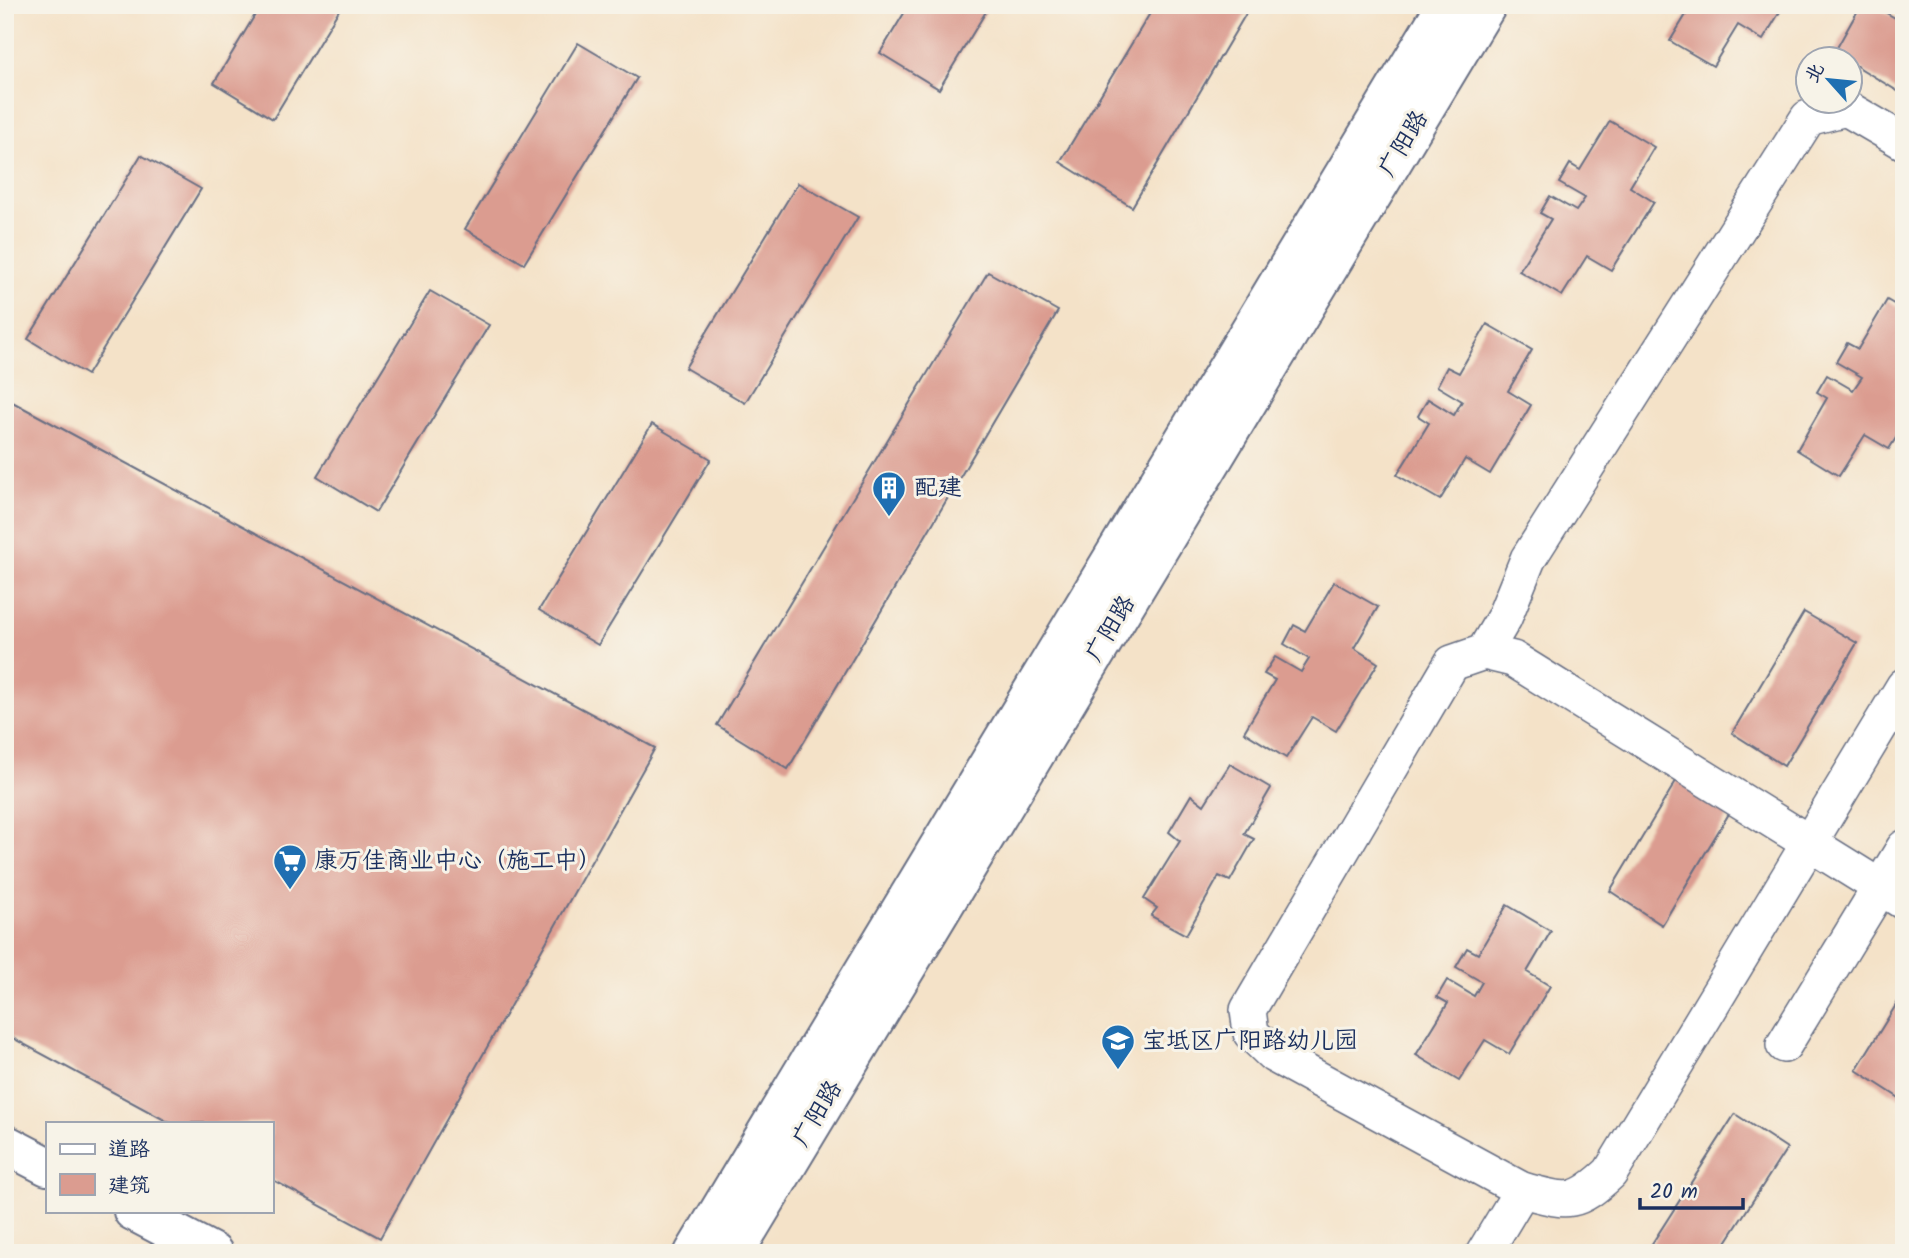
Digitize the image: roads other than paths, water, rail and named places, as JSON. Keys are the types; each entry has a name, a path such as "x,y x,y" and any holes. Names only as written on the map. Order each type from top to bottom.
{"street":[{"name":"广阳路","path":"694,1253 1446,5"},
{"name":"广阳路","path":"734,1253 1487,5"},
{"path":"1484,652 1504,618 1528,559 1808,118 1846,108 1904,142"},
{"path":"1892,895 1809,844 1513,659 1484,652 1452,663 1248,1010 1251,1033 1274,1055 1522,1190 1564,1201 1588,1193 1610,1172 1809,844 1904,686"},
{"path":"1784,1045 1892,895 1904,848"},
{"path":"5,1143 46,1165"},
{"path":"1484,1253 1522,1190"},
{"path":"135,1212 213,1253"}],"place":[{"name":"配建","path":"889,518"},
{"name":"康万佳商业中心（施工中）","path":"290,891"},
{"name":"宝坻区广阳路幼儿园","path":"1118,1071"}]}
